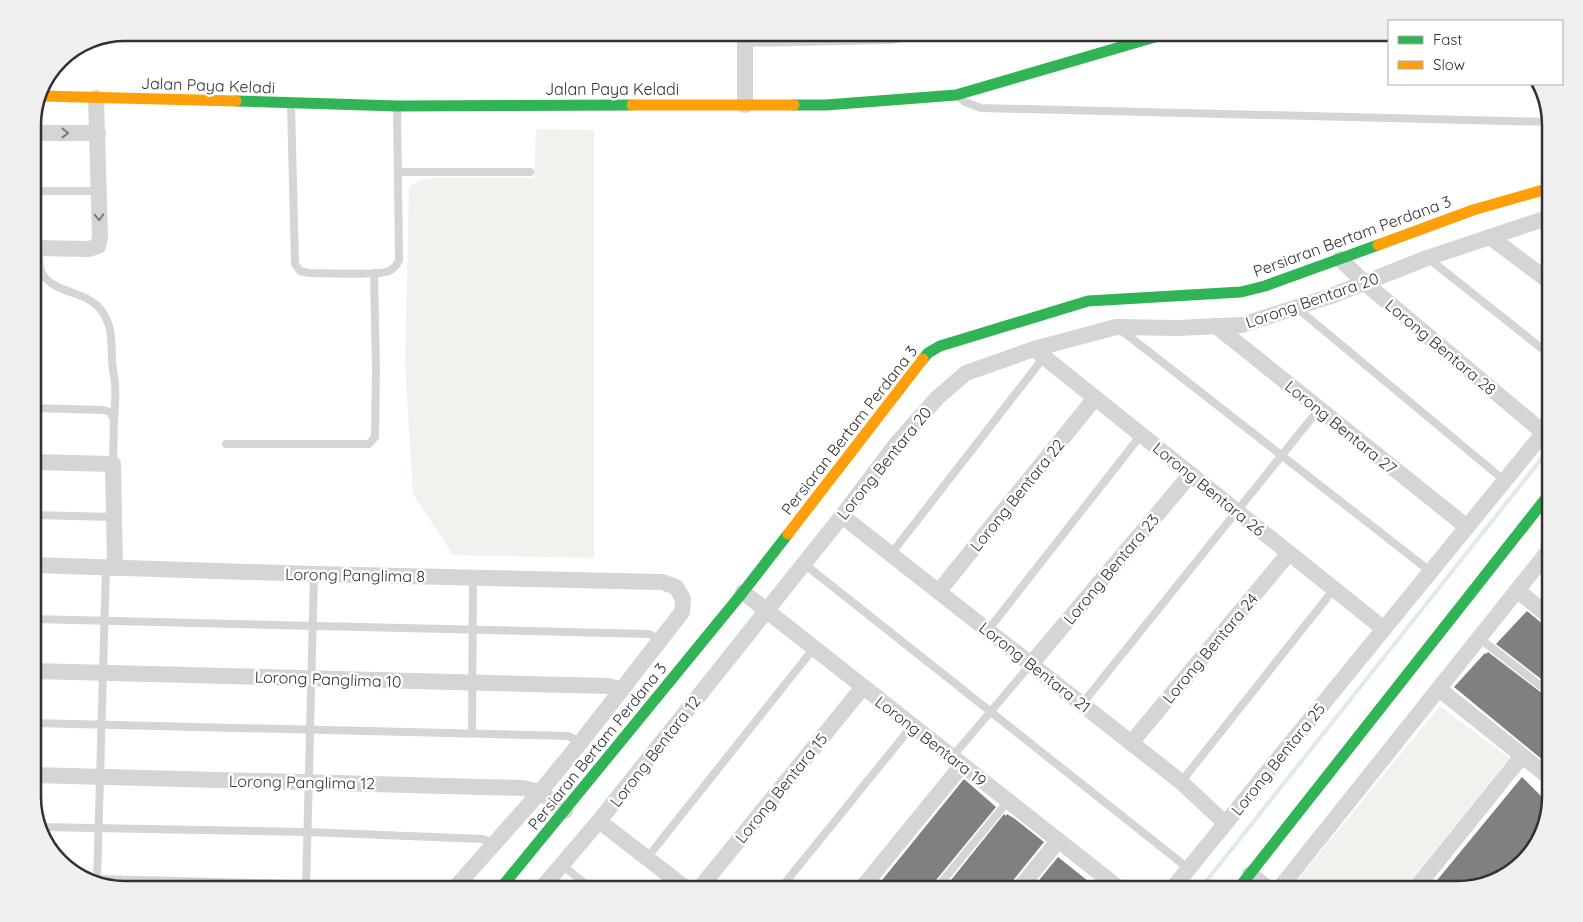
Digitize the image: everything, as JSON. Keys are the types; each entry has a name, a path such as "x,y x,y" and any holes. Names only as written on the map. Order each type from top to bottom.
{"street":[{"path":"745,41 745,105"},
{"name":"Jalan Paya Keladi","path":"47,96 397,106 826,105 956,95 1141,41"},
{"path":"41,248 89,249 98,246 100,237 96,98"},
{"path":"41,133 98,133"},
{"name":"Persiaran Bertam Perdana 3","path":"507,881 743,592 928,353 940,346 1088,301 1241,292 1265,286 1473,210 1542,190"},
{"name":"Lorong Bentara 20","path":"766,610 842,516 897,443 937,398 966,373 1039,353 1116,327 1242,325 1365,283 1427,258 1542,220"},
{"path":"1490,237 1542,276"},
{"name":"Lorong Bentara 28","path":"1340,259 1365,283 1542,425"},
{"name":"Lorong Bentara 27","path":"1216,326 1467,527"},
{"name":"Lorong Bentara 26","path":"1039,353 1384,629"},
{"name":"Lorong Bentara 22","path":"939,592 1095,398"},
{"name":"Lorong Bentara 25","path":"1179,881 1542,435"},
{"path":"41,462 114,464 114,517 110,568"},
{"name":"Lorong Bentara 23","path":"1031,664 1191,474"},
{"path":"1245,881 1542,503"},
{"name":"Lorong Bentara 21","path":"842,516 1181,782 1225,823"},
{"name":"Lorong Bentara 24","path":"1131,743 1289,553"},
{"path":"1286,881 1542,559"},
{"name":"Lorong Panglima 8","path":"41,566 662,582 676,588 683,599 682,612 661,640"},
{"path":"1518,590 1542,610"},
{"name":"Lorong Bentara 19","path":"743,592 1058,841 1099,881"},
{"name":"Lorong Bentara 12","path":"548,881 600,821 766,610"},
{"path":"462,881 540,792 661,640"},
{"name":"Lorong Panglima 10","path":"41,671 608,686 622,690"},
{"name":"Lorong Bentara 15","path":"706,881 863,687"},
{"path":"1439,689 1542,772"},
{"path":"1422,881 1522,756"},
{"path":"868,881 957,761"},
{"name":"Lorong Panglima 12","path":"41,775 523,788 540,792 565,811"},
{"path":"600,821 676,881"},
{"path":"1026,881 1058,841"},
{"path":"1250,874 1258,881"}],"lane":[{"path":"956,95 965,102 981,108 1542,122"},
{"path":"291,103 295,264 300,271 309,273 387,272 396,266 399,260 397,106"},
{"path":"398,172 530,172"},
{"path":"41,191 99,192"},
{"path":"1427,258 1542,349"},
{"path":"41,271 43,275 60,288 93,302 101,309 107,320 113,346 115,403 114,464"},
{"path":"226,444 369,444 375,437 374,273"},
{"path":"1296,307 1505,481"},
{"path":"1116,327 1431,572"},
{"path":"891,554 1039,353"},
{"path":"41,408 103,410 110,412 114,419"},
{"path":"1082,704 1319,409"},
{"path":"988,630 1141,435"},
{"path":"41,515 114,517"},
{"path":"803,563 1189,869"},
{"path":"98,876 105,621 110,568"},
{"path":"306,881 314,574"},
{"path":"472,578 472,733"},
{"path":"1181,782 1334,589"},
{"path":"41,620 649,634 661,640"},
{"path":"1479,638 1542,687"},
{"path":"647,858 814,648"},
{"path":"957,761 991,712 1031,664"},
{"path":"41,723 568,736 581,742"},
{"path":"787,881 912,726"},
{"path":"943,881 1008,801"},
{"path":"47,827 308,832 483,839 494,843"},
{"path":"562,865 581,881"}],"shaded area":[{"path":"536,129 594,130 594,558 453,555 413,494 405,364 409,187 418,181 431,178 534,178"},
{"path":"1440,706 1509,758 1410,881 1297,881"}],"building":[{"path":"1527,611 1542,623 1542,680 1496,644"},
{"path":"1488,652 1542,693 1542,759 1454,687"},
{"path":"1522,777 1542,797 1539,819 1531,839 1509,863 1500,870 1480,878 1436,881"},
{"path":"964,779 996,807 935,881 881,881"},
{"path":"1004,814 1015,819 1044,842 1013,881 950,881"},
{"path":"1058,857 1088,881 1038,881"}],"waterway":[{"path":"1206,881 1542,458"}],"traffic: fast":[{"path":"794,105 826,105 956,95 1141,41"},
{"path":"236,101 397,106 632,105"},
{"path":"923,359 928,353 940,346 1088,301 1241,292 1265,286 1378,245"},
{"path":"1244,881 1542,503"},
{"path":"507,881 743,592 788,534"}],"traffic: slow":[{"path":"47,96 236,101"},
{"path":"632,105 794,105"},
{"path":"1378,245 1473,210 1542,190"},
{"path":"788,534 923,359"}]}
